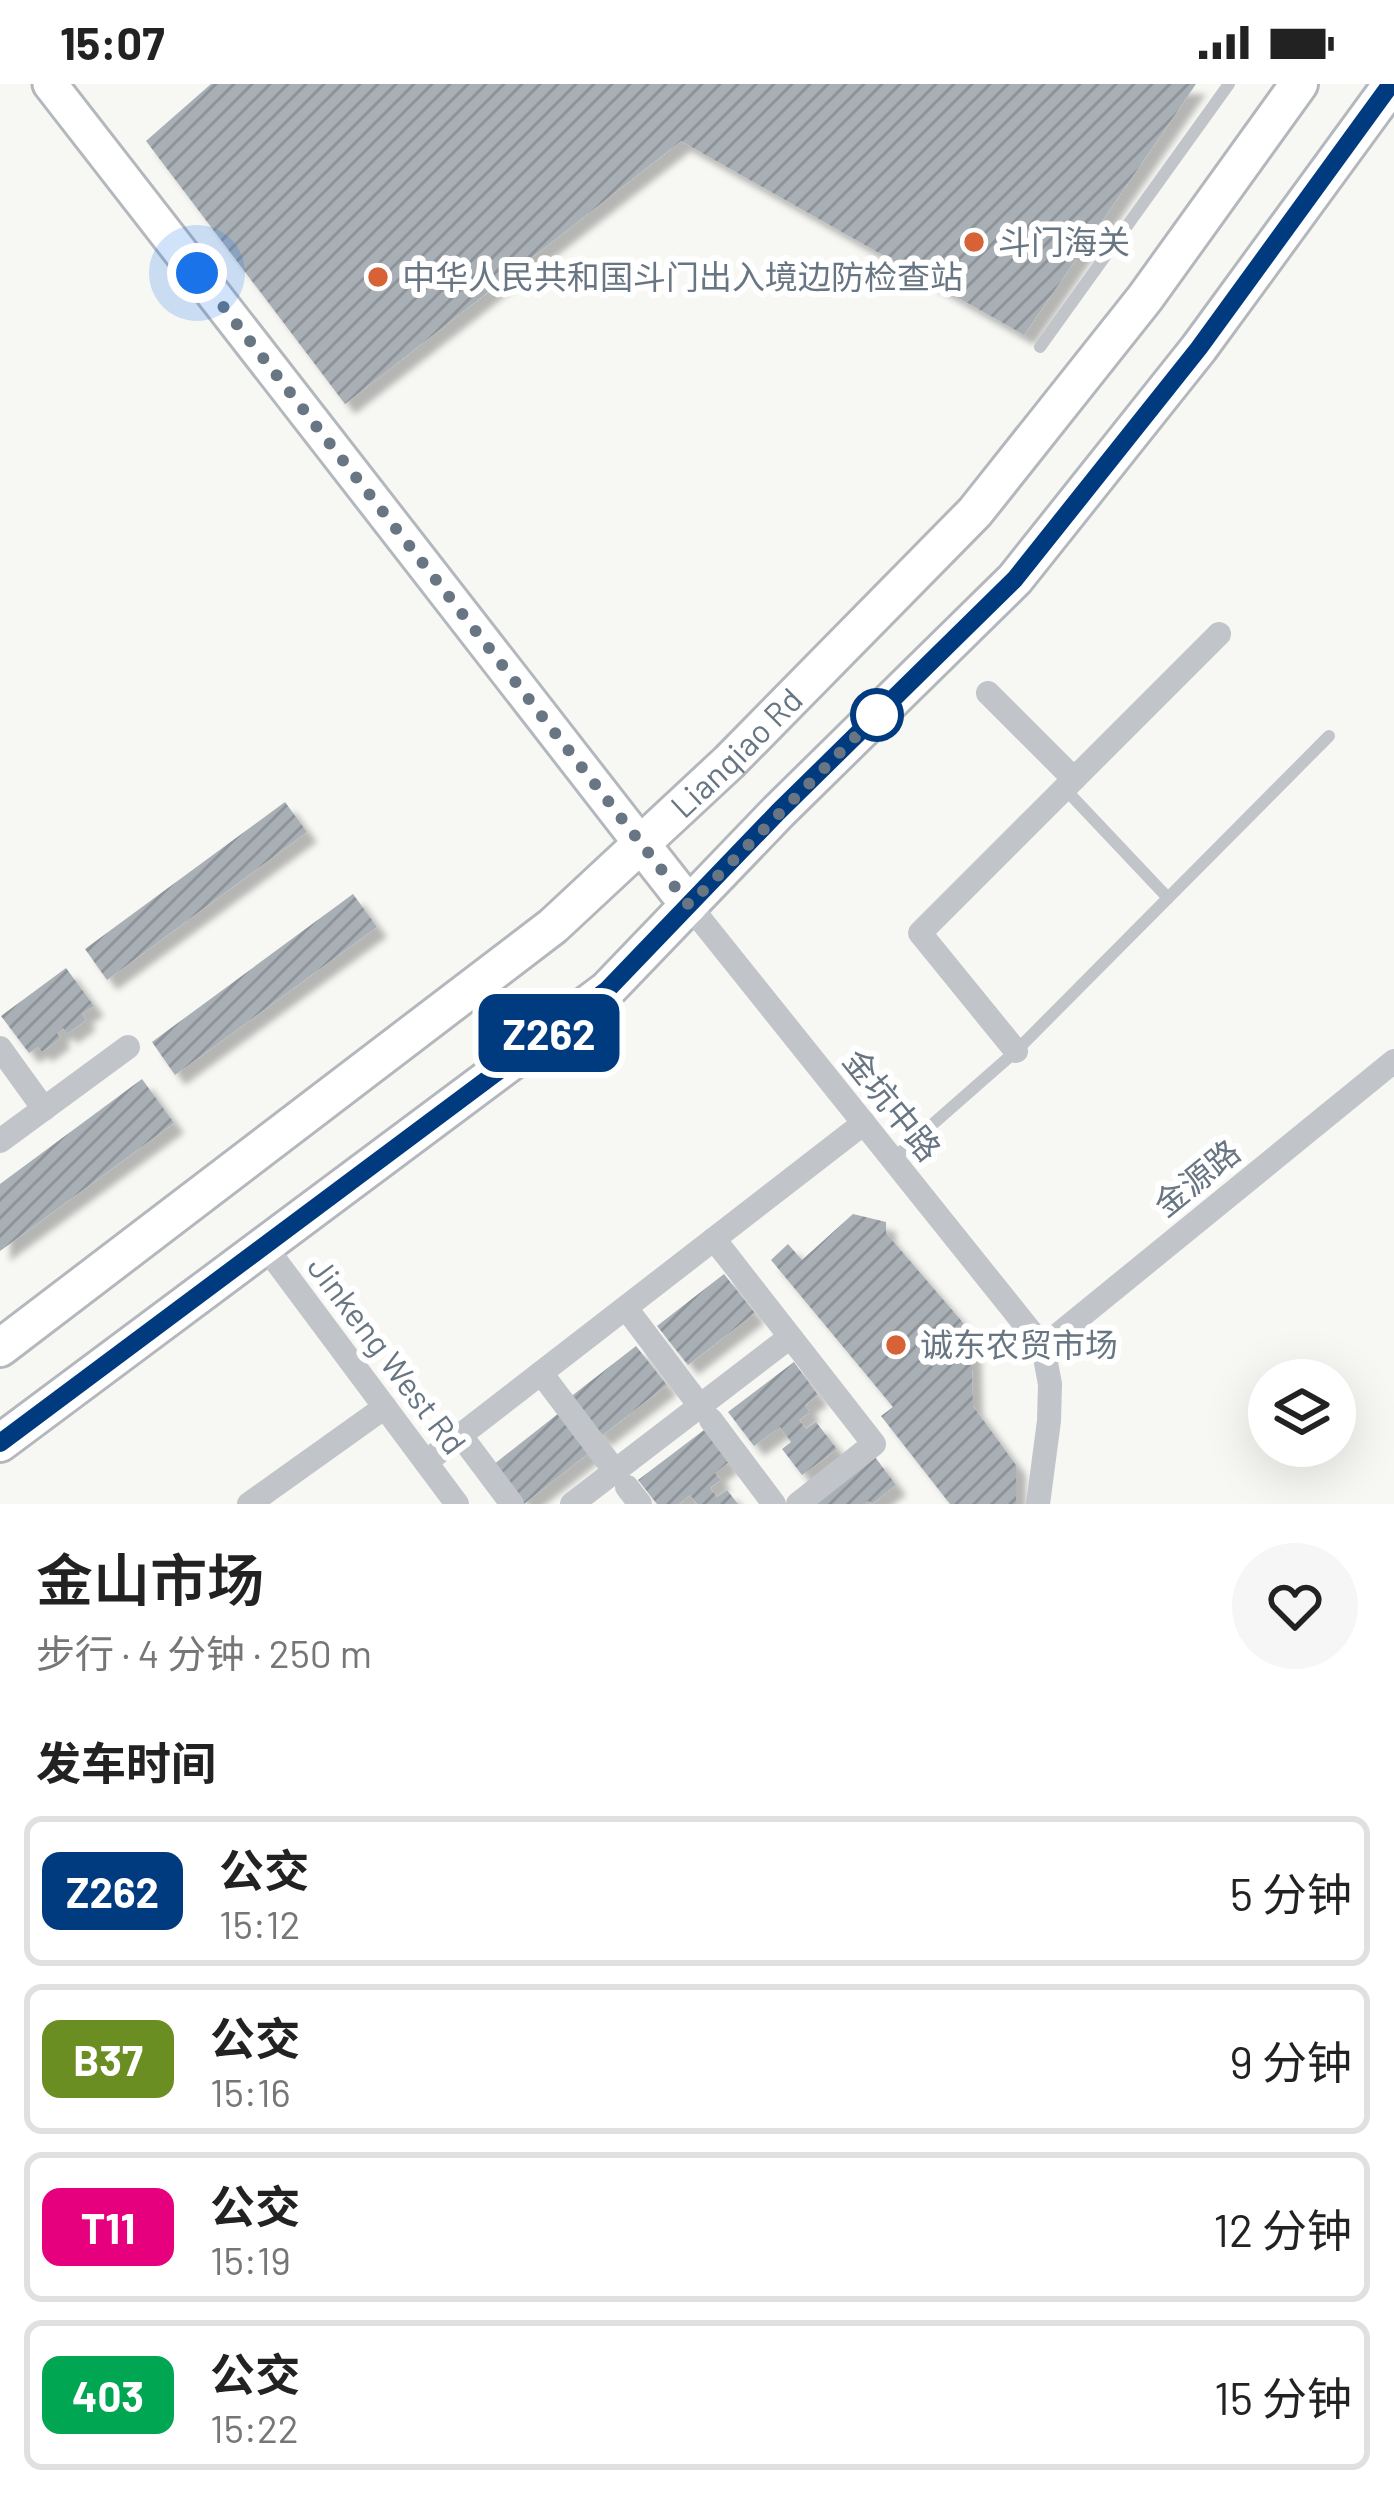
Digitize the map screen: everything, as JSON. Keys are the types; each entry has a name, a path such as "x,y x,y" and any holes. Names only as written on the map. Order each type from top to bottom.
{"main road":[{"name":"Lianqiao Rd","path":"0,1348 553,926 729,762 975,512 1144,298 1300,84"},
{"path":"0,1442 607,990 778,812 1015,579 1199,348 1391,84"},
{"path":"641,844 689,905"}],"street":[{"path":"50,84 641,844"},
{"path":"1016,1052 920,933 1219,634"},
{"path":"988,693 1069,784"},
{"name":"金坑中路","path":"689,905 1042,1347"},
{"path":"0,1141 128,1047"},
{"path":"0,1048 44,1108"},
{"name":"金源路","path":"1042,1347 1394,1061"},
{"path":"426,1462 864,1123"},
{"path":"714,1239 874,1444 798,1504"},
{"name":"Jinkeng West Rd","path":"265,1245 457,1504"},
{"path":"626,1308 774,1504"},
{"path":"572,1504 627,1487 790,1337"},
{"path":"1038,1504 1050,1403 1042,1347"},
{"path":"541,1373 627,1487"},
{"path":"249,1504 385,1407"},
{"path":"461,1436 512,1504"}],"lane":[{"path":"1040,347 1229,84"},
{"path":"892,1159 1016,1052 1329,736"},
{"path":"1069,784 1168,898"}],"building":[{"path":"211,84 1196,84 1024,335 681,141 345,404 146,141"},
{"path":"285,802 307,832 107,980 85,949"},
{"path":"353,894 377,927 175,1075 152,1042"},
{"path":"66,968 94,1006 82,1014 86,1020 67,1034 63,1028 57,1033 61,1038 42,1052 38,1047 29,1053 1,1016"},
{"path":"142,1079 174,1123 0,1251 0,1184"},
{"path":"853,1214 886,1222 886,1233 971,1332 973,1406 1016,1465 1016,1504 950,1504 881,1416 893,1407 771,1260 788,1244 802,1260"},
{"path":"724,1274 755,1313 688,1365 657,1326"},
{"path":"636,1346 667,1385 600,1437 569,1398"},
{"path":"794,1362 818,1395 805,1405 810,1412 799,1420 806,1429 816,1422 837,1449 802,1475 782,1449 791,1442 780,1427 754,1446 728,1412"},
{"path":"559,1413 590,1452 524,1504 493,1465"},
{"path":"704,1430 729,1462 715,1473 721,1480 710,1488 717,1497 727,1490 738,1504 697,1504 690,1495 679,1504 657,1504 638,1480"},
{"path":"875,1457 896,1485 872,1504 815,1504"}],"bus line":[{"name":"Z262","path":"0,1443 607,990 778,812 1015,579 1199,348 1391,84"}],"place":[{"name":"斗门海关","path":"974,242"},
{"name":"中华人民共和国斗门出入境边防检查站","path":"378,277"},
{"name":"诚东农贸市场","path":"896,1345"}],"route":[{"path":"197,273 689,905 880,712 877,715"}]}
